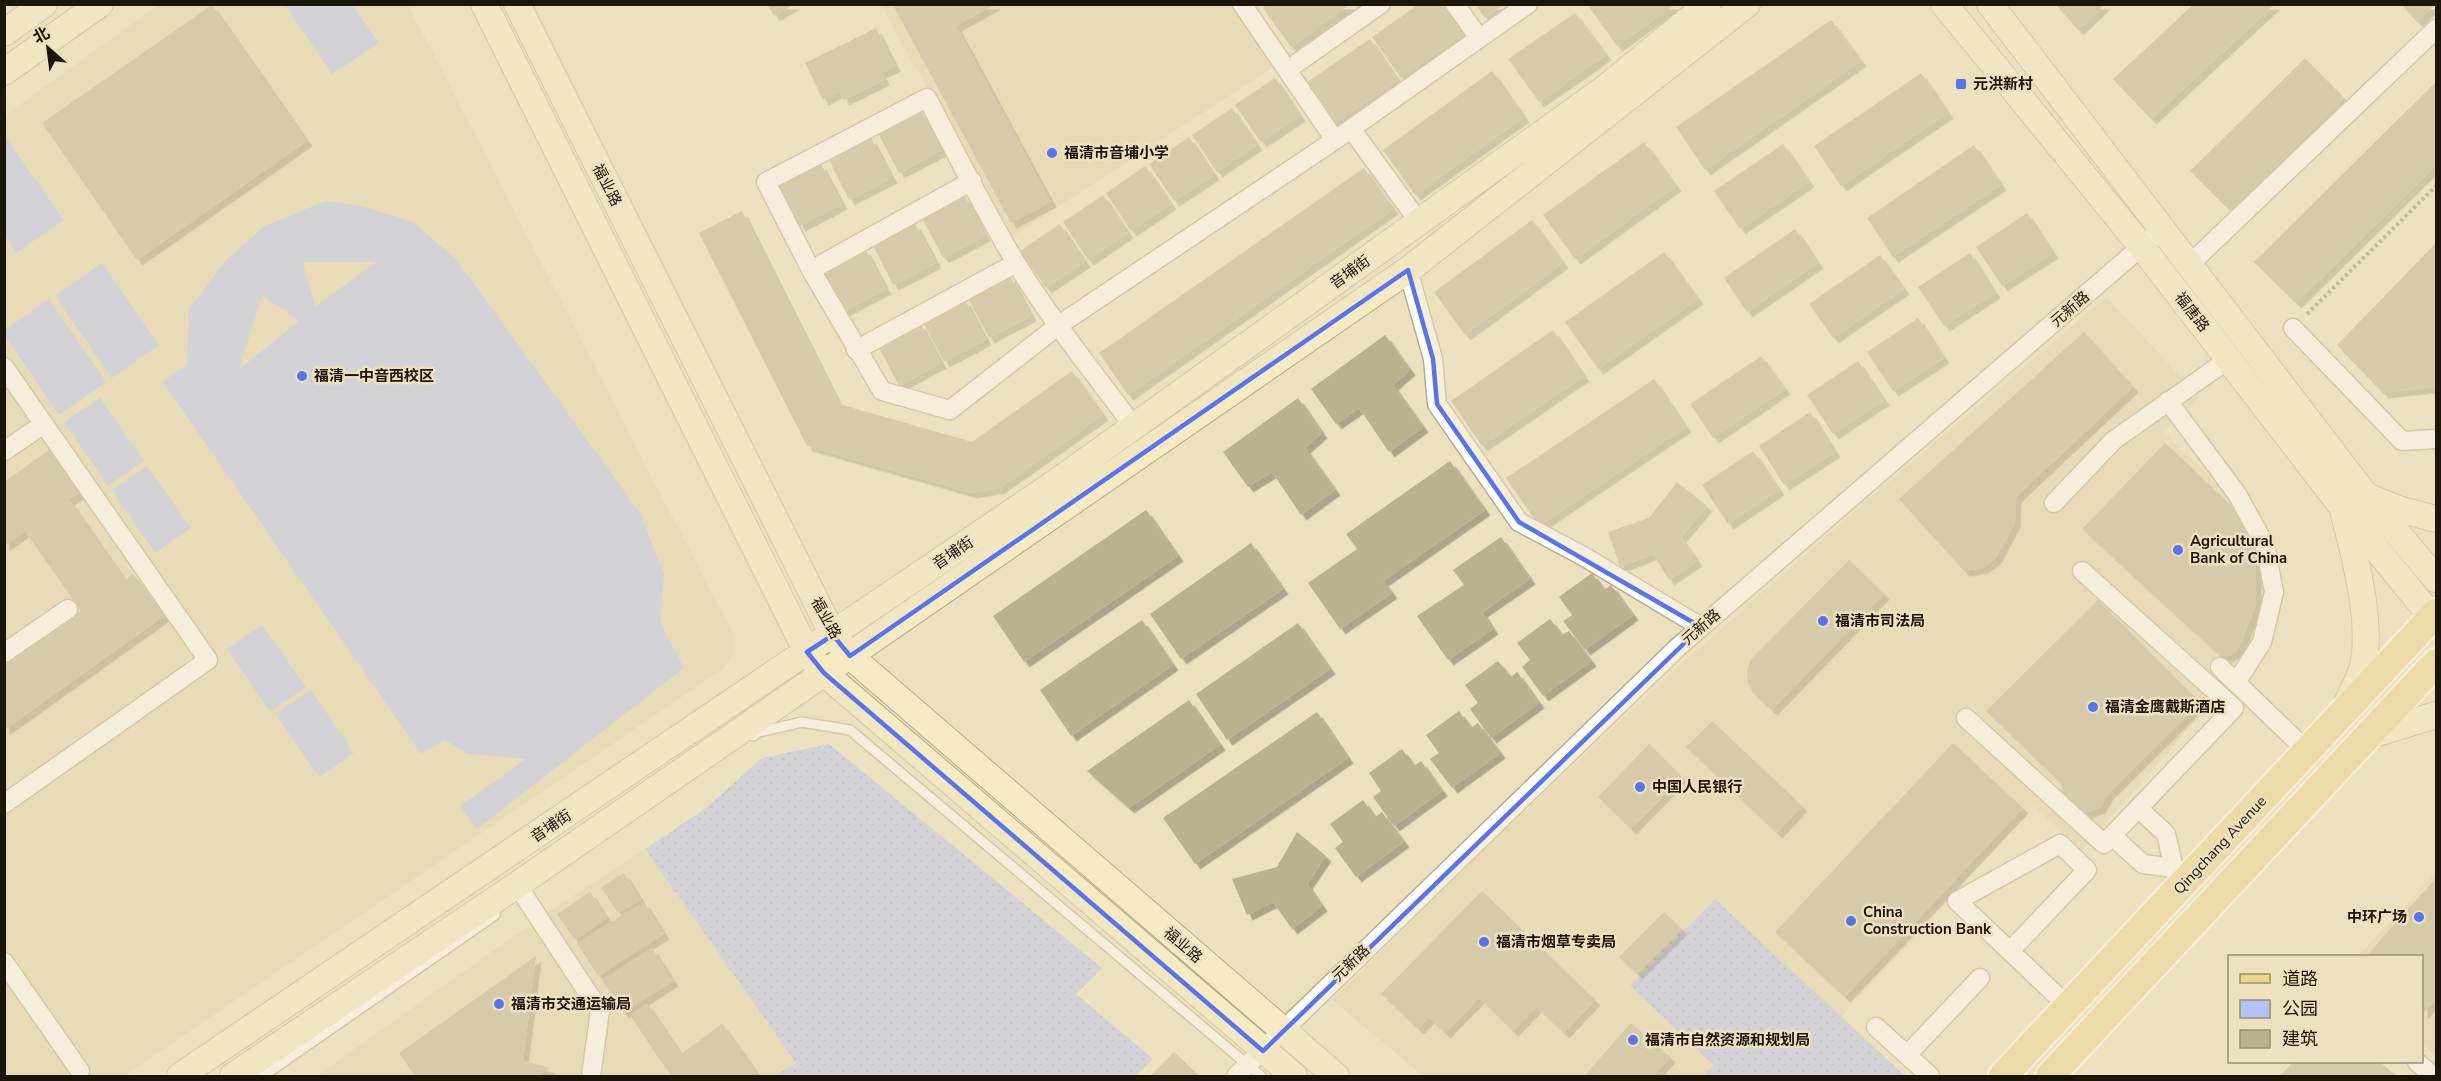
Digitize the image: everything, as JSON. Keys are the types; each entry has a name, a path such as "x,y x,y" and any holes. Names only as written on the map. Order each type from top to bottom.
{"main road":[{"name":"Qingchang Avenue","path":"2003,1077 2181,874 2307,751 2435,618"},
{"path":"2050,1077 2436,663"}],"street":[{"path":"4,33 44,4"},
{"path":"4,72 100,4"},
{"name":"福业路","path":"484,4 807,652 824,673 1252,1067 1294,1077"},
{"name":"福业路","path":"517,4 833,635 850,656 1336,1077"},
{"path":"1242,4 1335,140"},
{"path":"1287,70 1381,4"},
{"path":"1455,4 1479,38"},
{"path":"1134,427 1059,325 1016,263 927,98 766,182 811,270 882,391 950,410 1059,325 1352,130 1528,4"},
{"name":"音埔街","path":"180,1077 833,635 1134,427 1604,90 1708,4"},
{"name":"音埔街","path":"233,1077 522,892 824,673 1408,270 1747,4"},
{"name":"福唐路","path":"1944,4 2142,247 2343,508 2435,618"},
{"name":"福唐路","path":"1990,4 2366,496 2436,579"},
{"path":"2190,264 2436,29"},
{"path":"1352,130 1419,222"},
{"path":"811,270 972,181"},
{"name":"元新路","path":"1252,1067 1281,1030 1701,627 2163,228"},
{"path":"856,350 1016,263"},
{"path":"1408,270 1433,359 1437,404 1519,522 1583,556 1701,627"},
{"path":"2293,328 2402,441 2436,439"},
{"path":"2054,503 2114,440 2229,359"},
{"path":"4,367 208,660 4,804"},
{"path":"2168,400 2237,494 2265,545 2274,592 2262,642 2236,683"},
{"path":"4,451 44,424"},
{"path":"2366,496 2398,509 2436,519"},
{"path":"2343,508 2362,587 2364,641 2361,672 2343,712"},
{"path":"1966,718 2104,844 2234,708 2082,571"},
{"path":"4,653 68,609"},
{"path":"2220,667 2307,751"},
{"path":"2367,736 2436,715"},
{"path":"2138,808 2166,834 2181,874"},
{"path":"2112,836 2143,864 2181,874"},
{"path":"2010,951 2088,870 2060,844 1957,901 2055,994"},
{"path":"522,892 600,1011 591,1077"},
{"path":"4,962 80,1071"},
{"path":"1907,1054 1980,978"},
{"path":"1876,1027 1930,1077"},
{"path":"2419,1063 2433,1077"}],"lane":[{"path":"749,738 759,732 802,722 850,730 1252,1067"},
{"path":"263,1077 504,908"}],"path":[{"path":"2293,328 2436,186"}],"highlighted area":[{"path":"1408,270 1433,359 1437,404 1519,522 1701,627 1263,1051 824,673 807,652 833,635 850,656"}],"shaded area":[{"name":"福清一中音西校区","path":"158,5 408,5 734,636 733,653 723,669 124,1076 5,1076 4,116"},
{"name":"福清市音埔小学","path":"881,5 1233,5 1272,68 1010,238"},
{"path":"2106,297 2200,397 2163,432 2239,505 2253,533 2265,580 2264,609 2247,653 2225,687 2082,851 2034,806 1841,1017 1715,899 1714,1065 1703,1076 1423,1076 1332,1000 1480,854 1672,672 1865,502"},
{"path":"645,849 796,1063 774,1076 316,1076 548,912"},
{"name":"中环广场","path":"2436,872 2436,1057 2423,1044 2423,955 2359,955"}],"green space":[{"path":"285,5 352,5 379,43 332,74"},
{"path":"6,138 64,220 16,253 5,235"},
{"path":"325,201 365,207 413,222 456,259 640,513 664,574 660,622 684,668 477,829 460,806 526,759 468,754 445,740 421,754 163,382 187,364 189,309 224,262 265,226","holes":["303,262 375,262 375,263 315,307","262,295 299,321 241,368 240,367"]},
{"path":"102,263 159,345 112,378 55,296"},
{"path":"49,299 106,382 59,415 5,336 5,330"},
{"path":"100,398 144,461 108,486 64,422"},
{"path":"147,466 191,528 155,553 112,490"},
{"path":"262,625 306,687 270,712 227,649"},
{"path":"311,690 354,753 319,777 275,714"},
{"path":"829,744 1102,968 1076,994 1153,1059 1135,1076 774,1076 796,1063 645,849 706,808 762,758"},
{"path":"1715,899 1905,1076 1703,1076 1714,1065 1630,986"}],"building":[{"path":"767,4 795,4 774,16"},
{"path":"900,4 996,4 956,26 1051,202 1011,223 894,7"},
{"path":"1268,4 1350,4 1291,47 1263,8"},
{"path":"1419,4 1445,4 1465,33 1401,78 1372,37"},
{"path":"1475,4 1504,4 1485,18"},
{"path":"1587,4 1676,4 1617,46"},
{"path":"2055,4 2105,4 2078,30"},
{"path":"2194,4 2275,4 2151,119 2113,79"},
{"path":"2401,4 2435,4 2417,22"},
{"path":"212,5 307,141 137,260 42,123"},
{"path":"1575,13 1606,55 1539,102 1508,59"},
{"path":"1831,20 1861,61 1705,170 1676,127"},
{"path":"876,28 895,66 881,73 884,80 844,100 840,91 823,100 805,63"},
{"path":"1370,39 1398,80 1334,124 1306,83"},
{"path":"2305,58 2344,98 2230,211 2190,171"},
{"path":"1492,71 1524,117 1415,195 1383,150"},
{"path":"1921,73 1948,113 1841,186 1814,146"},
{"path":"1275,78 1300,116 1261,142 1235,105"},
{"path":"2436,82 2436,165 2296,303 2254,262"},
{"path":"1232,108 1257,145 1217,172 1192,135"},
{"path":"921,111 941,151 899,173 878,133"},
{"path":"1189,137 1214,175 1174,201 1149,164"},
{"path":"871,138 892,178 849,200 829,160"},
{"path":"1644,142 1676,186 1575,259 1543,215"},
{"path":"1783,144 1809,182 1740,229 1714,191"},
{"path":"1974,145 2001,185 1893,257 1867,218"},
{"path":"821,164 842,204 800,226 779,187"},
{"path":"1145,166 1171,204 1131,231 1106,193"},
{"path":"1364,168 1393,209 1128,395 1099,353"},
{"path":"1103,195 1128,233 1088,260 1063,222"},
{"path":"965,196 985,236 943,258 922,218"},
{"path":"742,211 839,404 972,442 1072,371 1103,415 1000,488 972,493 807,446 699,233"},
{"path":"2027,213 2053,253 2002,286 1976,247"},
{"path":"1532,220 1563,263 1465,335 1434,292"},
{"path":"915,223 936,263 893,285 873,245"},
{"path":"1060,224 1085,262 1046,288 1020,251"},
{"path":"1795,229 1818,263 1747,312 1724,278"},
{"path":"2436,243 2436,387 2383,393 2337,345"},
{"path":"865,249 886,289 844,311 823,271"},
{"path":"1664,252 1698,299 1598,369 1565,322"},
{"path":"1970,253 1995,293 1944,326 1918,287"},
{"path":"1880,255 1904,289 1833,338 1809,304"},
{"path":"1010,276 1031,316 989,338 968,298"},
{"path":"965,300 986,340 944,362 923,322"},
{"path":"1918,318 1944,358 1893,391 1867,352"},
{"path":"920,323 941,363 899,386 878,346"},
{"path":"1553,330 1584,376 1482,446 1451,401"},
{"path":"2084,332 2133,387 2016,497 2015,522 1996,558 1983,568 1964,571 1899,499"},
{"path":"1385,335 1410,370 1393,385 1423,427 1389,452 1359,408 1336,424 1311,389"},
{"path":"1761,356 1785,389 1713,438 1690,404"},
{"path":"1858,361 1884,400 1833,434 1807,395"},
{"path":"1654,379 1686,427 1539,526 1506,478"},
{"path":"1298,398 1322,433 1305,448 1335,490 1301,515 1272,472 1248,487 1223,452"},
{"path":"1810,412 1835,452 1784,485 1759,446"},
{"name":"Agricultural Bank of China","path":"2165,443 2237,511 2248,535 2256,564 2256,604 2236,652 2226,657 2218,654 2082,529"},
{"path":"49,450 79,493 69,500 125,580 133,574 164,616 4,730 4,666 81,611 25,531 4,546 4,482"},
{"path":"1753,451 1779,490 1728,524 1702,485"},
{"path":"1450,461 1485,510 1383,581 1392,593 1340,629 1308,583 1357,549 1346,534"},
{"path":"1677,482 1707,506 1681,537 1697,561 1669,580 1653,554 1620,567 1608,532 1649,518"},
{"path":"1146,510 1178,556 1024,662 993,616"},
{"path":"1501,537 1530,579 1482,612 1493,629 1448,660 1417,616 1464,585 1453,570"},
{"path":"1251,543 1283,589 1181,659 1150,614"},
{"name":"福清市司法局","path":"1849,560 1884,594 1772,710 1753,693 1748,683 1747,671 1751,659"},
{"path":"1592,573 1604,590 1611,585 1633,615 1585,650 1563,621 1572,615 1559,597"},
{"name":"福清金鹰戴斯酒店","path":"2098,600 2200,703 2108,794 2100,808 2085,813 2078,812 2062,796 2062,784 1986,711"},
{"path":"1550,619 1562,635 1569,631 1591,661 1543,696 1522,667 1530,660 1517,643"},
{"path":"1142,620 1173,665 1071,736 1040,690"},
{"path":"1298,623 1330,669 1227,740 1196,694"},
{"path":"1498,661 1511,677 1517,672 1539,703 1491,738 1470,709 1478,703 1465,685"},
{"path":"1189,700 1220,745 1129,808 1087,771"},
{"path":"1459,711 1471,728 1478,723 1500,753 1452,788 1430,759 1439,753 1426,735"},
{"path":"1317,712 1348,758 1195,864 1163,818"},
{"path":"1712,721 1802,806 1777,833 1686,747"},
{"path":"1953,743 2023,808 1845,997 1775,932"},
{"name":"中国人民银行","path":"1649,744 1682,777 1631,829 1598,797"},
{"path":"1402,749 1414,766 1421,761 1442,791 1394,826 1373,797 1381,791 1369,773"},
{"path":"1363,800 1375,817 1382,812 1404,842 1356,877 1335,848 1343,842 1330,824"},
{"path":"1297,832 1326,856 1307,884 1322,906 1292,929 1273,902 1247,915 1232,879 1277,867"},
{"path":"624,873 641,900 618,913 601,887"},
{"name":"中环广场","path":"2436,878 2436,1000 2423,1013 2423,955 2367,955"},
{"name":"福清市烟草专卖局","path":"1482,891 1595,1000 1564,1033 1536,1007 1513,1031 1479,998 1445,1033 1429,1018 1418,1029 1381,994"},
{"path":"590,892 607,918 575,940 557,914"},
{"path":"644,902 664,934 598,976 577,943"},
{"path":"1664,912 1682,929 1637,974 1619,957"},
{"path":"652,948 673,981 623,1013 602,980"},
{"name":"福清市交通运输局","path":"536,956 523,1061 550,1068 537,1076 415,1076 399,1053"},
{"path":"647,1004 681,1054 722,1024 756,1072 750,1076 672,1076 664,1066 675,1057 663,1065 630,1015"},
{"name":"福清市自然资源和规划局","path":"1631,1023 1670,1057 1653,1076 1584,1076"},
{"path":"1174,1052 1199,1076 1150,1076"},
{"path":"2292,1063 2381,1063 2396,1076 2280,1076"}],"place":[{"name":"元洪新村","path":"1961,84"},
{"name":"福清市音埔小学","path":"1052,153"},
{"name":"福清一中音西校区","path":"302,376"},
{"name":"Agricultural Bank of China","path":"2178,550"},
{"name":"福清市司法局","path":"1823,621"},
{"name":"福清金鹰戴斯酒店","path":"2093,707"},
{"name":"中国人民银行","path":"1640,787"},
{"name":"中环广场","path":"2419,917"},
{"name":"China Construction Bank","path":"1851,921"},
{"name":"福清市烟草专卖局","path":"1484,942"},
{"name":"福清市交通运输局","path":"499,1004"},
{"name":"福清市自然资源和规划局","path":"1633,1040"}]}
